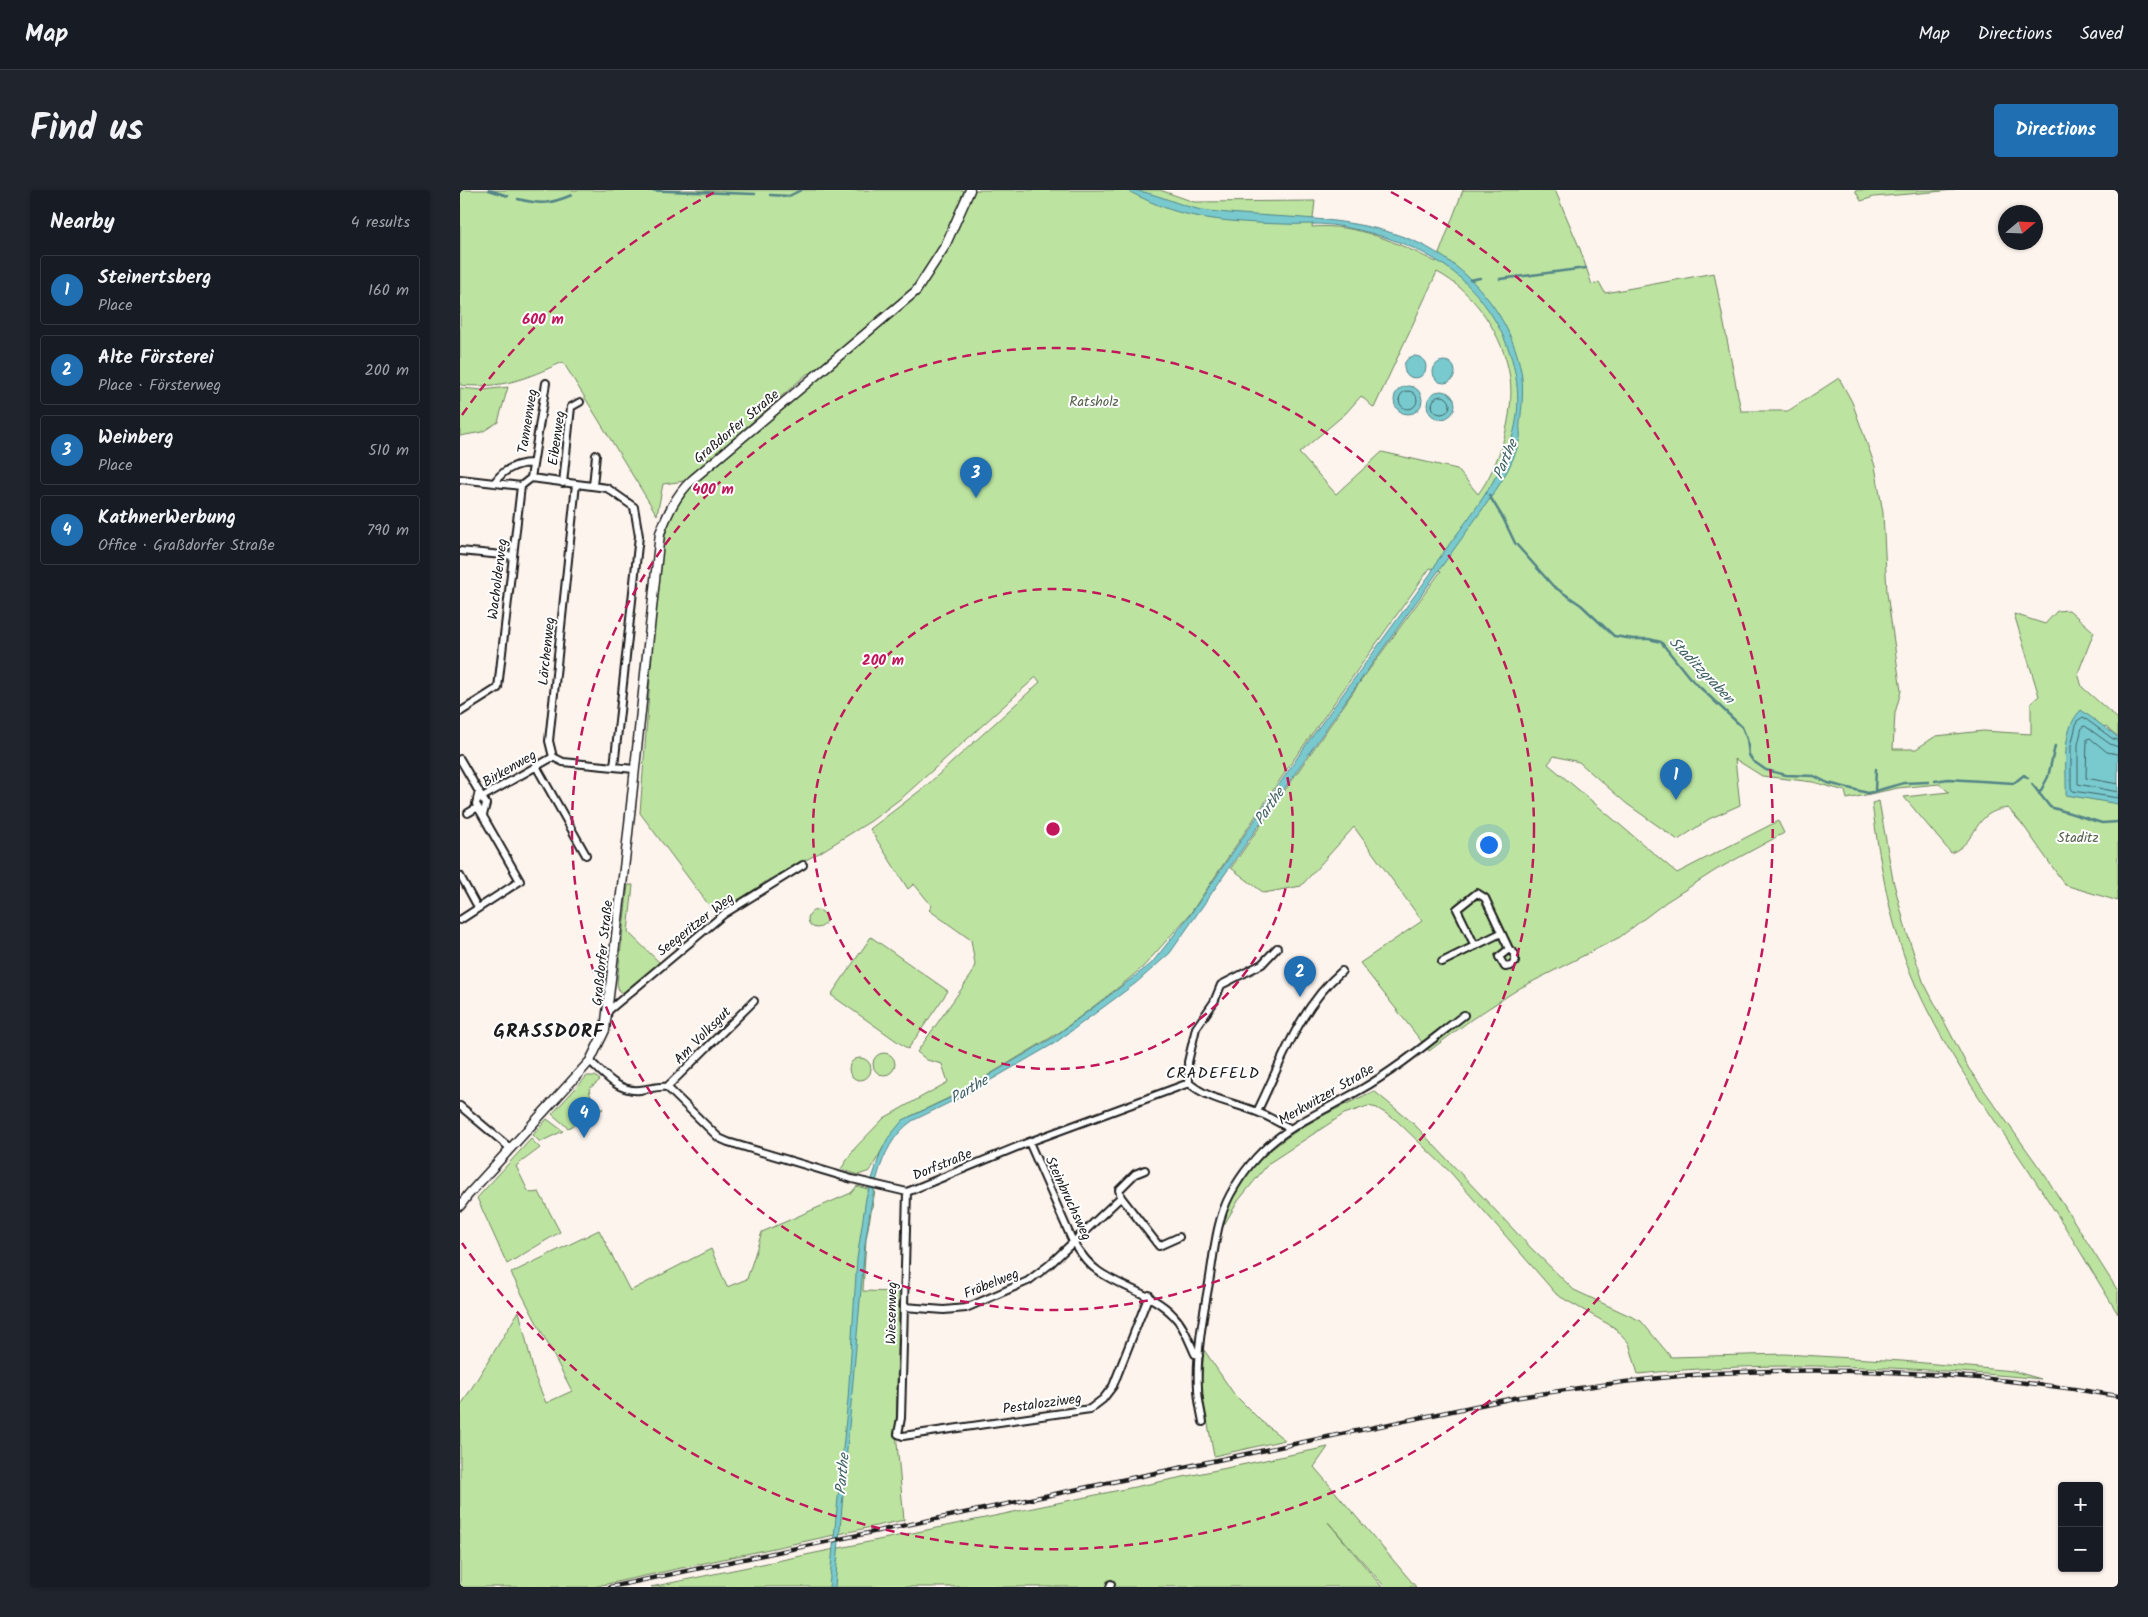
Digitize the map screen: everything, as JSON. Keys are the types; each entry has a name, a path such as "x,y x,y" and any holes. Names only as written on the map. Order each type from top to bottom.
{"street":[{"name":"Graßdorfer Straße","path":"460,1206 510,1148 590,1062 605,1030 660,533 676,498 692,480 916,291 945,246 970,190"},
{"name":"Tannenweg","path":"531,478 546,383"},
{"name":"Eibenweg","path":"563,482 571,407 580,402"},
{"path":"593,486 596,456"},
{"name":"Tannenweg","path":"494,483 500,475 520,463 533,463"},
{"path":"460,479 521,486 531,478 607,488 634,507 638,536 614,766"},
{"name":"Lärchenweg","path":"553,757 549,742 576,484"},
{"name":"Wacholderweg","path":"460,712 498,688 521,486"},
{"path":"460,551 512,556"},
{"path":"553,757 563,762 634,769"},
{"name":"Birkenweg","path":"468,813 479,799 553,757"},
{"path":"460,759 479,799 483,815 520,881 460,920"},
{"path":"536,766 586,855"},
{"path":"479,799 486,804 483,815"},
{"name":"Seegeritzer Weg","path":"608,1011 724,914 803,865"},
{"path":"460,875 478,908"},
{"path":"1475,946 1456,909 1477,893 1485,898 1509,949"},
{"path":"1442,962 1501,933"},
{"path":"1277,948 1262,964 1222,985 1214,1002 1196,1028 1188,1062 1188,1083 1211,1097 1257,1112 1289,1128"},
{"path":"1257,1112 1305,1012 1326,986 1342,971"},
{"name":"Am Volksgut","path":"667,1087 754,1001"},
{"name":"Merkwitzer Straße","path":"1203,1422 1198,1388 1199,1356 1220,1222 1229,1197 1241,1176 1264,1148 1289,1128 1360,1090 1390,1071 1464,1015"},
{"path":"590,1062 624,1090 640,1090 658,1086 667,1087"},
{"name":"Dorfstraße","path":"667,1087 719,1138 728,1142 889,1190 907,1192 1029,1142 1188,1083"},
{"path":"460,1106 510,1148"},
{"name":"Steinbruchsweg","path":"1029,1142 1073,1242 1083,1257 1099,1272 1149,1295 1176,1318 1195,1354 1199,1356"},
{"name":"Fröbelweg","path":"904,1307 966,1308 1028,1282 1121,1196 1119,1190 1135,1174 1145,1170"},
{"name":"Wiesenweg","path":"898,1434 901,1418 907,1192"},
{"path":"1121,1196 1159,1246 1179,1237"},
{"name":"Pestalozziweg","path":"898,1434 903,1436 1090,1409 1103,1399 1113,1386 1149,1295"}],"green space":[{"path":"460,190 1160,190 1194,202 1315,201 1312,227 1345,228 1361,231 1407,248 1436,262 1463,190 1555,190 1580,249 1592,285 1599,282 1605,293 1714,273 1741,411 1788,411 1839,378 1852,402 1875,466 1883,513 1887,593 1901,691 1895,713 1893,749 1916,749 1936,736 1983,731 2031,734 2031,703 2039,696 2014,614 2045,624 2057,611 2069,610 2094,632 2078,673 2082,687 2118,719 2118,737 2106,726 2066,747 2100,799 2118,804 2118,901 2065,885 2023,825 2008,808 1988,815 1981,821 1967,841 1951,853 1904,797 1949,792 1939,784 1898,788 1847,799 1845,791 1813,782 1762,776 1735,759 1740,805 1709,819 1678,840 1627,804 1579,762 1554,756 1548,764 1677,873 1778,821 1784,833 1716,870 1666,902 1620,937 1520,988 1472,1019 1429,1051 1360,963 1422,921 1354,827 1301,886 1264,893 1231,868 1358,685 1441,571 1430,568 1292,762 1190,914 1143,967 1060,1032 957,1094 909,1117 888,1139 870,1171 858,1175 841,1169 855,1148 884,1118 948,1082 942,1064 927,1060 917,1052 972,974 975,964 971,940 929,910 932,906 914,884 908,889 870,829 926,786 1040,682 1036,677 904,796 871,821 819,853 768,880 717,916 640,813 655,612 662,546 671,516 692,485 813,379 808,373 685,481 663,484 657,515 563,362 525,378 501,384 460,385","holes":["1437,272 1464,291 1486,317 1507,362 1510,378 1511,392 1508,423 1499,455 1486,483 1478,494 1457,469 1382,452 1336,494 1299,453 1346,413 1361,396 1374,408"]},
{"path":"1855,190 1955,190 1874,197 1861,201"},
{"path":"508,387 498,422 482,432 460,436 460,388 483,390"},
{"path":"1879,801 1893,880 1906,930 1923,981 1969,1069 2046,1177 2118,1291 2118,1314 2057,1215 1957,1062 1928,1012 1907,964 1887,896 1872,803"},
{"path":"628,885 633,885 628,932 660,963 624,994 619,991 617,983"},
{"path":"813,910 821,910 826,915 824,926 813,928 808,923 808,915"},
{"path":"871,937 948,991 908,1049 831,995"},
{"path":"884,1053 892,1056 895,1064 892,1072 884,1075 876,1072 873,1064 876,1056"},
{"path":"860,1058 868,1061 871,1069 868,1077 860,1080 852,1077 849,1069 852,1061"},
{"path":"587,1076 595,1076 600,1080 589,1089 591,1098 603,1109 568,1128 552,1114"},
{"path":"1374,1091 1413,1123 1531,1248 1574,1290 1641,1321 1671,1357 1784,1354 1902,1361 2013,1371 2041,1379 1991,1374 1840,1366 1739,1367 1638,1374 1629,1343 1615,1328 1557,1295 1451,1173 1396,1120 1377,1108 1368,1106 1344,1114 1269,1163 1238,1201 1221,1230 1235,1191 1251,1170 1266,1155 1282,1141 1317,1119"},
{"path":"547,1119 563,1131 540,1142 533,1135"},
{"path":"531,1139 540,1148 516,1166 528,1191 531,1193 539,1192 560,1232 507,1264 477,1198"},
{"path":"857,1186 875,1191 866,1239 863,1291 899,1292 896,1432 904,1520 593,1587 460,1587 460,1407 519,1311 535,1377 546,1403 572,1391 511,1273 599,1230 630,1291 711,1249 727,1287 747,1279 762,1232 851,1193"},
{"path":"1204,1350 1234,1394 1261,1421 1285,1440 1214,1456 1201,1388"},
{"path":"1328,1447 1314,1467 1416,1587 1385,1587 1328,1522 1382,1587 651,1587"}],"water":[{"name":"Parthe","path":"1126,190 1147,193 1209,211 1308,218 1356,224 1404,237 1425,246 1463,272 1494,307 1506,327 1521,371 1520,438 1509,468 1492,496 1337,713 1170,953 1136,983 1055,1043 965,1095 912,1121 890,1145 877,1177 865,1244 835,1587 829,1587 848,1399 857,1259 866,1198 880,1154 888,1138 903,1120 952,1097 1054,1037 1151,964 1190,915 1308,742 1472,514 1501,466 1514,431 1518,407 1517,382 1512,358 1503,335 1491,314 1476,294 1458,276 1439,262 1414,248 1359,230 1326,224 1257,223 1204,218 1165,208"},
{"path":"1415,356 1423,359 1426,367 1423,375 1415,378 1407,375 1404,367 1407,359"},
{"path":"1444,361 1452,364 1455,372 1452,380 1444,383 1436,380 1433,372 1436,364"},
{"path":"1408,386 1418,390 1422,400 1418,410 1408,414 1398,410 1394,400 1398,390"},
{"path":"1441,391 1451,395 1455,405 1451,415 1441,419 1431,415 1427,405 1431,395"},
{"path":"2081,710 2118,737 2118,804 2066,795 2067,739 2074,719"}],"waterway":[{"path":"489,190 508,196"},
{"path":"639,190 755,194"},
{"path":"770,195 789,196 801,190"},
{"path":"518,199 545,203 572,195"},
{"path":"1500,279 1586,268"},
{"path":"1470,280 1480,278"},
{"name":"Staditzgraben","path":"1489,495 1515,543 1553,586 1581,605 1614,636 1661,642 1689,677 1742,727 1747,739 1749,755 1753,761 1766,770 1786,775 1814,776 1828,783 1868,793 1904,783 1928,782"},
{"path":"2039,794 2048,777 2055,746"},
{"path":"1875,791 1876,769"},
{"name":"Staditzgraben","path":"1935,781 1948,779 2014,783 2024,775 2028,778"},
{"name":"Staditzgraben","path":"2032,784 2050,807 2102,823 2118,822"}],"railway":[{"path":"610,1587 1514,1398 1570,1389 1684,1376 1742,1372 1836,1371 1931,1374 1978,1378 2118,1396"}],"place":[{"name":"Weinberg","path":"976,498"},
{"name":"Steinertsberg","path":"1676,800"},
{"name":"Alte Försterei","path":"1300,997"},
{"name":"KathnerWerbung","path":"584,1138"}],"district":[{"name":"GRASSDORF","path":"549,1030"},
{"name":"CRADEFELD","path":"1213,1072"}],"park label":[{"name":"Ratsholz","path":"1094,401"},
{"name":"Staditz","path":"2078,837"}]}
